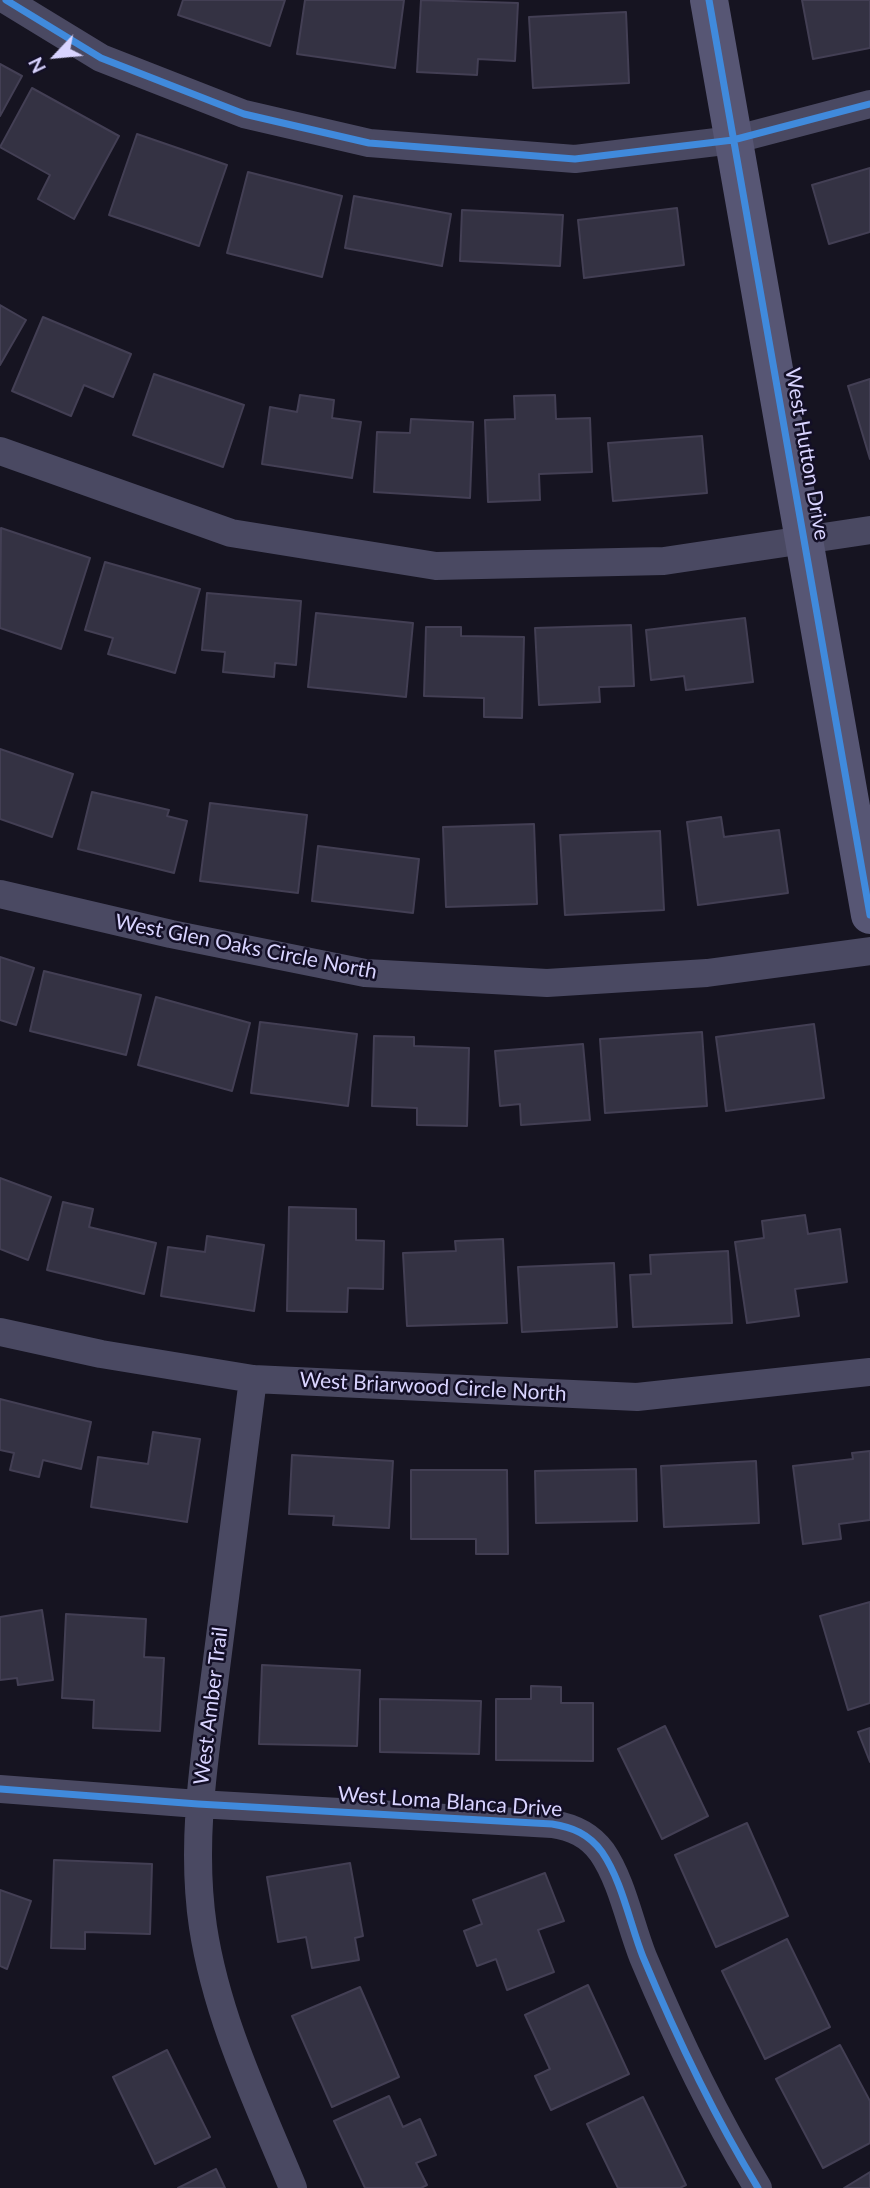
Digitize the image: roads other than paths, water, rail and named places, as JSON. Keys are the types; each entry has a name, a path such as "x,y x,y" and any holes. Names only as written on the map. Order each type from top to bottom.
{"street":[{"path":"6,0 113,63 244,114 369,143 575,159 733,141 870,104"},
{"name":"West Hutton Drive","path":"709,0 870,915"},
{"path":"0,451 231,533 436,566 664,561 870,530"},
{"name":"West Glen Oaks Circle North","path":"0,894 171,934 365,973 547,983 707,972 870,951"},
{"name":"West Briarwood Circle North","path":"0,1332 101,1354 253,1379 637,1397 870,1373"},
{"name":"West Amber Trail","path":"253,1379 198,1804 199,1889 215,1986 238,2054 293,2188"},
{"name":"West Loma Blanca Drive","path":"0,1789 570,1827 587,1836 601,1850 611,1867 666,2011 708,2098 758,2188"}]}
